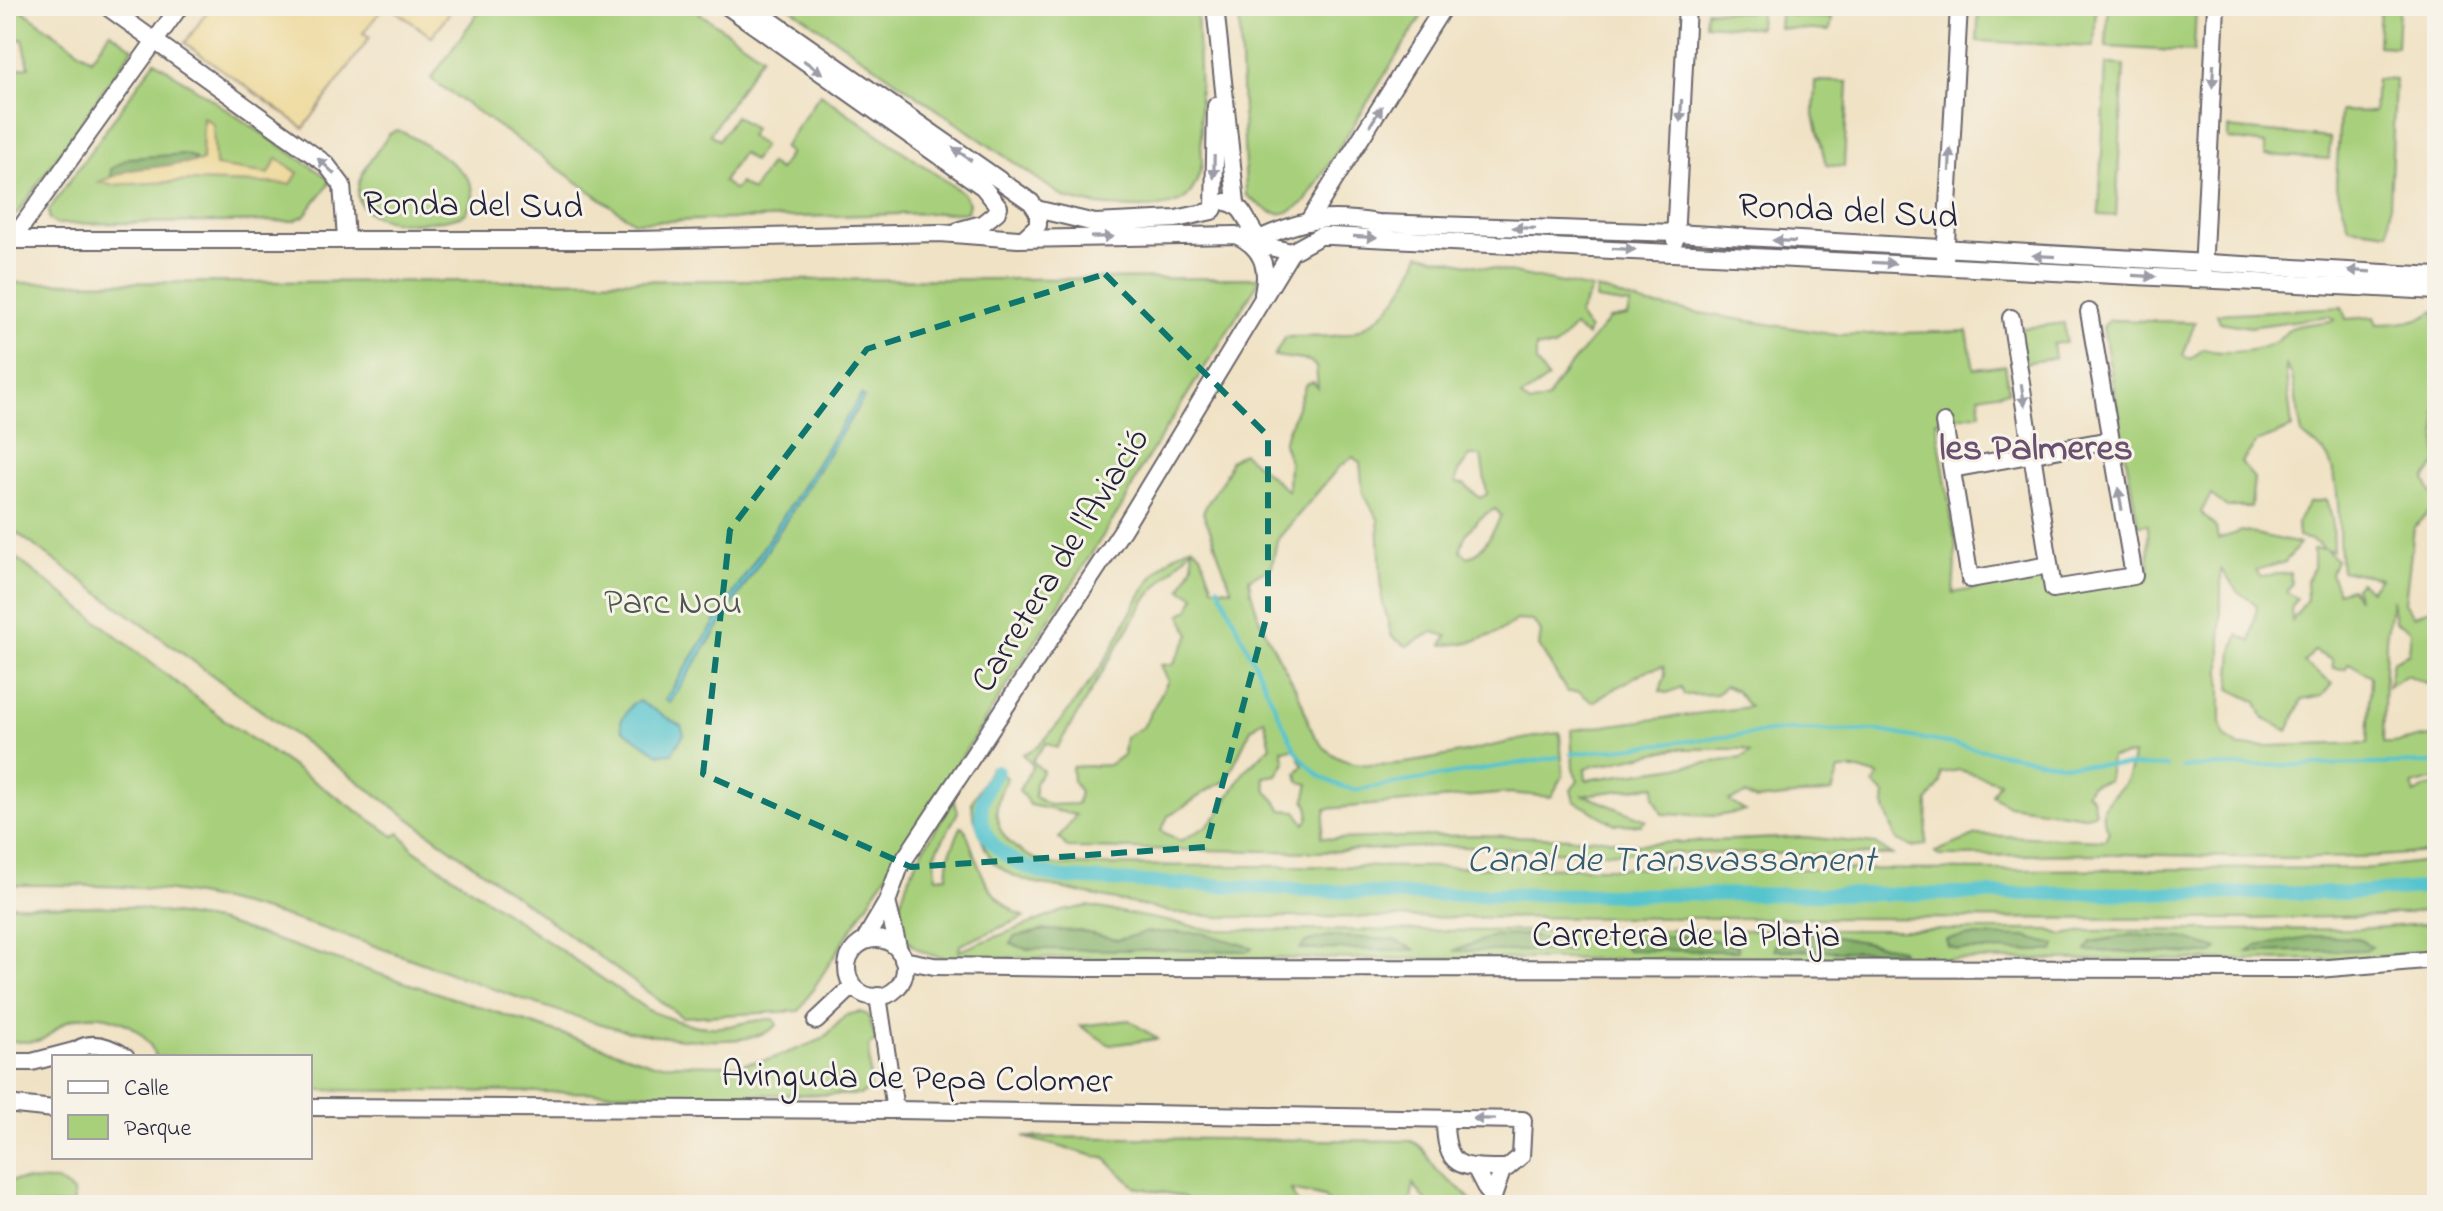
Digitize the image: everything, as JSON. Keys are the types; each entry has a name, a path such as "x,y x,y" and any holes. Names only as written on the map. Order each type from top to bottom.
{"street":[{"path":"106,6 326,164 342,185 346,238"},
{"path":"9,240 180,6"},
{"path":"727,6 983,187 998,210 1000,231 1018,238 1038,225 1031,204 750,6"},
{"path":"1215,6 1236,203 1256,241 1267,278 1263,294"},
{"path":"1308,222 1444,6"},
{"path":"1675,251 1687,6"},
{"path":"1945,258 1959,6"},
{"path":"2203,271 2216,6"},
{"path":"1218,54 1212,227 1230,235 1243,228 1245,218"},
{"path":"998,210 1014,197 1095,223 1176,219 1213,210 1225,202 1236,203"},
{"name":"Ronda del Sud","path":"940,233 982,224 998,210"},
{"name":"Ronda del Sud","path":"1256,241 1332,216 1378,223 1675,233 1945,258"},
{"name":"Ronda del Sud","path":"9,240 638,240 940,233 1018,238 1230,235 1291,252 1320,236 1331,236 1675,251 1945,258 2203,271 2437,276"},
{"name":"Carretera de l'Aviació","path":"864,941 887,902 900,866 1123,529 1291,252"},
{"name":"Ronda del Sud","path":"2203,271 2437,291"},
{"path":"2011,318 2053,589 2134,576 2089,312"},
{"path":"1944,423 1970,579 2049,565"},
{"path":"1952,469 2110,440"},
{"path":"887,902 901,955 902,979 888,994 878,996 861,993 853,986 847,971 848,959 864,941 884,940 901,955"},
{"name":"Carretera de la Platja","path":"901,955 934,966 2318,969 2437,959"},
{"name":"Carretera de la Platja","path":"902,979 934,966"},
{"path":"816,1021 853,986"},
{"path":"878,996 895,1110"},
{"path":"71,1054 101,1044 122,1055"},
{"path":"6,1062 52,1058"},
{"path":"6,1104 52,1109"},
{"name":"Avinguda de Pepa Colomer","path":"312,1107 895,1110 1523,1120 1521,1156 1503,1168"},
{"path":"1445,1119 1445,1148 1449,1156 1462,1165 1503,1168 1492,1203"},
{"path":"1475,1167 1492,1203"}],"highlighted area":[{"path":"1105,274 1268,436 1268,611 1206,847 911,867 703,774 730,530 867,349"}],"green space":[{"path":"6,6 16,6 91,59 110,32 133,48 17,214 6,220 6,71 29,67 23,39 6,42"},
{"path":"483,6 689,6 762,56 710,134 719,140 735,116 754,129 749,136 763,146 753,161 742,153 723,182 735,190 740,183 752,191 770,164 779,170 790,153 783,148 820,94 963,193 969,203 967,212 634,222 431,79"},
{"path":"788,6 1197,6 1202,165 1196,184 1184,199 1159,207 1108,206 1065,198"},
{"path":"1239,6 1428,6 1305,202 1287,212 1274,213 1246,195"},
{"path":"1750,6 1760,6 1759,28 1705,24 1706,10 1749,12"},
{"path":"1781,6 1789,6 1789,15 1832,18 1830,31 1779,28"},
{"path":"1979,6 2096,6 2094,47 1977,41"},
{"path":"2108,6 2196,6 2194,52 2106,47"},
{"path":"2380,6 2399,6 2397,47 2378,46"},
{"path":"155,61 328,178 329,184 304,216 293,221 57,224 49,220 49,210"},
{"path":"2106,64 2124,65 2116,216 2099,215"},
{"path":"2376,79 2395,80 2389,232 2349,227 2336,184 2340,111 2374,112"},
{"path":"1815,81 1848,82 1844,167 1826,165 1814,115"},
{"path":"2228,128 2330,138 2329,159 2265,155 2265,144 2228,139"},
{"path":"397,130 438,153 467,177 473,196 465,214 437,221 401,222 370,213 360,203 358,189 362,175 389,134"},
{"path":"185,154 195,158 193,166 111,178 111,169 129,158"},
{"path":"1420,254 1592,289 1578,315 1589,330 1587,336 1574,327 1554,348 1536,347 1536,362 1548,379 1521,397 1530,404 1548,399 1566,370 1609,319 1627,316 1630,305 1596,300 1597,289 1644,304 1836,335 1967,331 1974,369 2005,365 2009,391 1979,396 1981,413 1936,421 1956,547 1953,593 2044,576 2047,590 2149,571 2148,524 2138,525 2103,327 2109,320 2195,322 2183,356 2191,359 2203,349 2230,352 2261,348 2277,341 2294,327 2335,320 2329,316 2250,327 2220,322 2217,314 2342,307 2346,319 2374,317 2377,324 2415,320 2435,311 2437,462 2425,480 2437,504 2414,528 2405,602 2414,616 2437,606 2437,679 2426,683 2407,675 2388,687 2393,661 2409,653 2411,630 2395,621 2392,600 2386,638 2383,743 2437,736 2437,779 2412,785 2415,794 2427,787 2437,786 2437,851 2314,858 2109,854 1939,856 1935,852 1977,835 2105,840 2109,831 2104,821 2104,807 2126,780 2133,755 2111,757 2108,781 2092,784 2086,792 2092,797 2095,812 2084,816 2008,805 1992,795 1999,782 1960,770 1941,773 1941,783 1928,801 1926,845 1912,847 1896,839 1885,809 1884,794 1874,784 1879,776 1859,770 1839,770 1832,792 1756,800 1745,795 1729,801 1745,811 1717,816 1662,814 1654,796 1655,786 1584,795 1646,820 1641,825 1615,824 1574,801 1571,790 1578,781 1573,769 1571,730 1749,707 1736,691 1725,686 1717,694 1684,695 1681,687 1667,693 1660,691 1665,675 1663,666 1643,672 1593,702 1579,692 1567,692 1539,646 1541,632 1533,621 1516,620 1491,636 1452,644 1442,645 1447,636 1433,632 1407,646 1392,637 1382,599 1378,519 1363,493 1360,463 1353,457 1338,468 1277,540 1272,566 1249,579 1256,609 1297,691 1317,740 1332,754 1352,762 1378,765 1442,757 1560,733 1563,776 1551,797 1509,793 1326,809 1321,837 1477,835 1603,839 1636,844 1805,837 1875,844 1892,855 1574,852 1443,846 1319,852 1068,848 1059,838 1076,815 1030,805 1019,790 1033,766 1023,754 1039,745 1060,722 1104,662 1151,580 1176,554 1192,546 1201,554 1213,587 1232,589 1203,513 1226,475 1230,461 1243,453 1288,491 1289,461 1283,443 1306,384 1313,382 1318,388 1316,367 1310,361 1274,356 1285,337 1341,335 1368,325 1400,293","holes":["2285,364 2292,375 2302,435 2324,452 2335,479 2341,570 2380,578 2370,590 2360,582 2355,587 2357,599 2351,588 2338,592 2331,573 2336,560 2327,550 2333,551 2332,518 2326,500 2309,503 2297,523 2298,537 2312,540 2324,549 2313,549 2313,569 2306,582 2307,599 2292,621 2291,609 2297,598 2287,592 2292,583 2290,573 2260,576 2256,570 2285,562 2300,544 2242,531 2218,539 2216,528 2201,512 2211,495 2227,507 2251,507 2254,478 2241,463 2257,442 2292,428","1470,456 1481,456 1487,494 1480,498 1464,484 1456,483 1458,472","1495,509 1501,515 1484,545 1469,557 1461,552 1464,538 1483,516","1192,548 1193,565 1181,590 1195,596 1189,610 1181,614 1190,635 1173,664 1161,665 1168,681 1143,727 1125,737 1123,755 1109,765 1072,767 1073,781 1080,792 1077,804 1049,805 1035,797 1035,783 1043,771 1032,761 1046,743 1057,748 1146,599","2221,569 2237,591 2257,605 2251,642 2238,635 2233,651 2230,689 2257,702 2264,719 2288,731 2302,700 2322,696 2332,684 2304,663 2314,651 2332,660 2333,668 2345,669 2349,663 2371,676 2368,743 2240,747 2225,737 2221,722","1264,719 1271,746 1244,772 1219,814 1207,826 1180,841 1161,831 1168,816 1226,781 1251,729","1295,749 1303,765 1297,773 1299,782 1309,784 1305,800 1309,815 1305,824 1296,811 1282,810 1266,789 1264,777 1277,775 1285,762 1282,750","1674,749 1743,749 1750,753 1741,758 1586,780 1585,768"]},
{"name":"Parc Nou","path":"1261,278 1140,470 1127,498 799,1011 682,1017 6,525 6,283"},
{"path":"2064,323 2066,342 2053,344 2055,358 2024,363 2020,331 2023,328"},
{"path":"6,550 227,722 394,836 400,833 413,849 648,1010 698,1026 729,1026 774,1019 777,1025 764,1033 723,1040 649,1035 562,1012 313,925 212,898 135,888 6,885"},
{"path":"991,767 1007,778 997,808 1002,833 1021,851 1050,865 2001,870 2373,868 2437,860 2437,909 2380,916 2251,919 1219,917 1176,913 1027,881 994,863 973,815 972,802"},
{"path":"954,800 958,812 935,854 936,877 947,876 949,855 961,827 965,829 992,891 1011,910 1025,917 960,945 959,951 1063,911 1088,906 1213,930 1577,931 1589,934 1615,930 2049,930 2063,935 2086,931 2358,929 2437,923 2437,950 2360,959 2235,960 945,958 917,949 903,933 900,913 904,890 915,865"},
{"path":"6,905 132,907 221,922 654,1064 735,1065 771,1059 823,1039 846,1015 860,1012 868,1015 876,1041 869,1045 870,1090 860,1095 312,1090 312,1055 155,1055 142,1035 131,1027 107,1017 94,1016 68,1021 37,1041 6,1041"},
{"path":"1045,930 1080,931 1118,940 1146,932 1202,933 1252,947 1249,951 1026,949 1010,944 1014,937"},
{"path":"1815,933 1901,949 1902,952 1774,950 1775,945"},
{"path":"1529,935 1571,947 1570,951 1453,951 1494,936"},
{"path":"2132,935 2183,938 2218,949 2212,954 2086,951 2091,942"},
{"path":"1328,936 1394,940 1416,950 1300,949 1306,942"},
{"path":"1664,936 1702,937 1738,946 1738,951 1627,950 1625,947 1632,941"},
{"path":"1968,936 2025,937 2055,945 2053,951 1959,950 1948,946 1946,939"},
{"path":"2313,936 2356,938 2372,946 2365,950 2248,952 2257,946"},
{"path":"1129,1020 1157,1039 1110,1045 1080,1026"},
{"path":"1023,1137 1411,1141 1423,1149 1436,1169 1466,1194 1473,1205 1429,1205 1413,1184 1411,1205 1330,1205 1324,1197 1291,1190 1298,1205 1197,1205 1182,1196 1135,1187 1106,1159"},
{"path":"6,1180 57,1181 73,1192 74,1205 6,1205"}],"sand":[{"path":"211,6 385,6 363,33 370,37 304,128 185,43"},
{"path":"389,6 454,6 432,37"},
{"path":"203,117 213,124 215,166 269,174 277,158 298,173 291,184 191,181 111,185 99,182 130,170 202,161"}],"water":[{"path":"861,395 864,398 670,703 665,700"},
{"path":"639,701 681,726 684,734 672,753 659,754 622,729 621,721 632,704"}],"waterway":[{"path":"1218,586 1295,749 1314,771 1327,780 1355,790 1558,757"},
{"path":"1571,754 1788,730 1880,731 2060,764 2167,767"},
{"path":"2182,767 2437,763"},
{"name":"Canal de Transvassament","path":"997,771 985,793 981,812 984,829 993,844 1023,866 1064,878 1408,895 2351,893 2437,887"}],"district":[{"name":"les Palmeres","path":"2036,450"}]}
